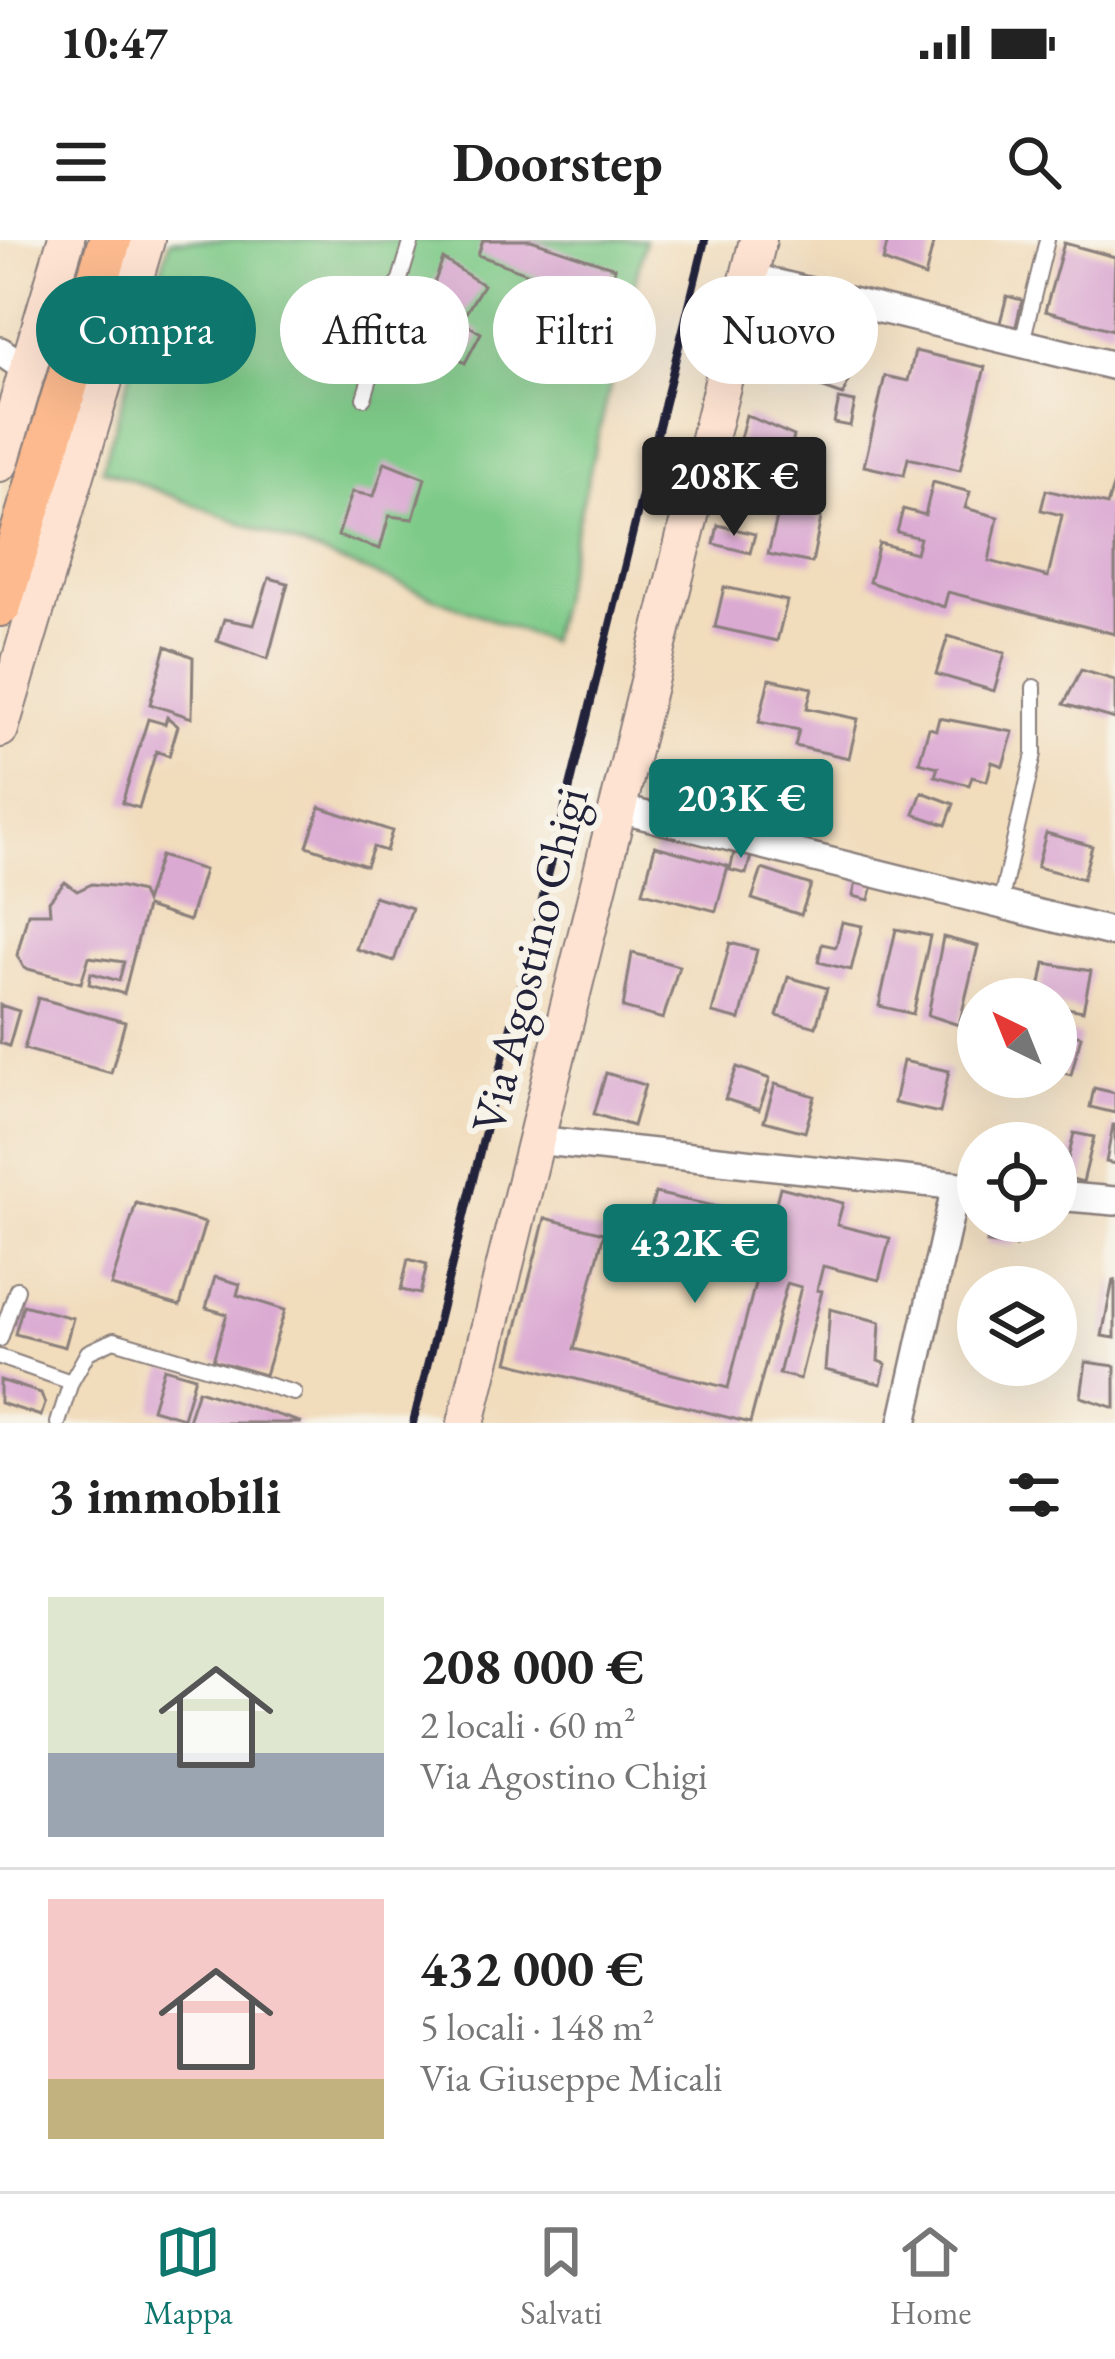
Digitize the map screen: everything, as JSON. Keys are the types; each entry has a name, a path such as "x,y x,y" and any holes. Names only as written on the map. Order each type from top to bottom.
{"main road":[{"path":"0,604 110,240"}],"street":[{"path":"0,463 14,360 66,240"},
{"path":"0,729 146,240"},
{"name":"Via Agostino Chigi","path":"749,276 758,240"},
{"path":"878,308 1115,366"},
{"name":"Via Agostino Chigi","path":"466,1423 722,384"},
{"path":"615,808 1115,933"},
{"path":"535,1140 957,1186"},
{"path":"1077,1198 1115,1202"},
{"path":"904,1423 957,1224"}],"lane":[{"path":"364,398 412,240"},
{"path":"1022,342 1048,240"},
{"path":"1000,904 1034,754 1034,687"},
{"path":"0,1339 16,1289"},
{"path":"58,1423 71,1382 88,1352 114,1340 294,1393"},
{"path":"0,1357 71,1382"}],"green space":[{"path":"170,240 645,240 636,276 493,276 493,384 611,384 549,642 102,469 127,384 256,384 256,276 159,276"}],"building":[{"path":"483,240 531,240 615,268 613,276 535,276 478,255"},
{"path":"888,240 934,240 925,277 883,261"},
{"path":"1064,243 1115,257 1113,330 1045,311"},
{"path":"443,259 483,285 469,308 469,276 437,276"},
{"path":"1007,296 1022,300 1015,330 999,326"},
{"path":"469,326 481,333 469,356"},
{"path":"915,351 985,367 960,470 908,458 904,475 864,466 885,376 908,381"},
{"path":"813,384 847,384 843,395"},
{"path":"839,399 855,402 850,426 834,423"},
{"path":"746,415 794,436 786,467 736,454"},
{"path":"385,462 425,478 413,519 389,516 380,549 338,536 352,492 374,496"},
{"path":"734,468 773,478 766,505 727,495"},
{"path":"1115,481 1115,634 948,592 944,607 869,582 879,543 916,553 920,538 897,532 903,509 925,515 933,482 970,492 965,508 998,517 989,561 1048,577 1062,515 1041,510 1046,490 1107,505"},
{"path":"780,506 821,518 812,563 768,554"},
{"path":"718,525 755,534 750,553 714,544"},
{"path":"269,578 288,583 268,659 217,641 224,619 254,625"},
{"path":"724,587 787,601 777,641 715,627"},
{"path":"948,636 1005,653 994,691 936,674"},
{"path":"166,646 193,657 192,718 150,704"},
{"path":"1081,670 1115,680 1115,719 1064,704"},
{"path":"769,679 812,688 807,708 858,719 849,758 795,746 799,730 759,722"},
{"path":"167,717 178,726 169,756 156,751 139,808 122,803 148,719 165,724"},
{"path":"939,718 1013,732 1003,766 992,762 987,781 972,777 969,785 935,776 938,767 919,762 929,728 936,730"},
{"path":"922,792 954,804 946,825 914,814"},
{"path":"320,807 392,831 386,851 373,847 366,866 307,846"},
{"path":"1046,833 1092,846 1083,879 1037,867"},
{"path":"655,846 728,866 716,911 643,892"},
{"path":"735,849 752,853 746,874 730,870"},
{"path":"160,856 204,870 189,921 146,907 124,994 89,984 91,973 119,981 124,962 89,957 81,983 24,968 17,955 28,913 50,913 49,901 65,882 77,891 92,884 122,887 141,892 145,902"},
{"path":"762,869 811,885 801,915 752,899"},
{"path":"857,877 874,881 869,900 853,896"},
{"path":"374,896 412,908 394,961 356,949"},
{"path":"842,922 862,926 851,970 818,962 822,944 836,947"},
{"path":"896,929 930,936 913,1014 879,1006"},
{"path":"943,937 978,946 970,978 957,978 957,1024 928,1015"},
{"path":"730,943 757,950 740,1020 712,1013"},
{"path":"632,953 679,966 663,1019 623,1008"},
{"path":"1045,963 1091,971 1083,1011 1077,1010 1077,978 1042,978"},
{"path":"788,977 827,988 816,1027 777,1016"},
{"path":"38,998 125,1022 111,1073 24,1049"},
{"path":"0,1005 19,1011 9,1046 0,1043"},
{"path":"903,1061 949,1071 940,1113 894,1103"},
{"path":"737,1067 770,1079 759,1110 725,1099"},
{"path":"606,1073 645,1085 633,1126 594,1114"},
{"path":"775,1084 815,1096 805,1132 764,1121"},
{"path":"1094,1088 1115,1093 1115,1113 1090,1107"},
{"path":"1115,1125 1115,1164 1106,1162"},
{"path":"1077,1134 1094,1137 1083,1182 1077,1180"},
{"path":"780,1187 843,1203 837,1225 890,1238 879,1280 823,1266 817,1290 822,1291 800,1379 779,1374 801,1287 787,1283 750,1423 508,1362 545,1218 604,1233 574,1349 728,1388"},
{"path":"655,1193 735,1211 727,1245 647,1227"},
{"path":"136,1203 205,1223 180,1306 111,1286"},
{"path":"408,1259 427,1264 420,1294 401,1290"},
{"path":"215,1277 240,1284 237,1295 285,1310 265,1375 213,1360 227,1314 206,1308"},
{"path":"1115,1280 1115,1338 1102,1336"},
{"path":"23,1305 73,1318 65,1347 15,1334"},
{"path":"830,1309 880,1322 878,1361 886,1364 881,1384 825,1370"},
{"path":"1086,1362 1115,1366 1115,1408 1081,1397"},
{"path":"164,1368 195,1377 183,1418 152,1409"},
{"path":"0,1380 41,1393 45,1404 41,1416 0,1403"},
{"path":"198,1390 300,1422 300,1423 187,1423"}],"railway":[{"path":"413,1423 705,240"}]}
